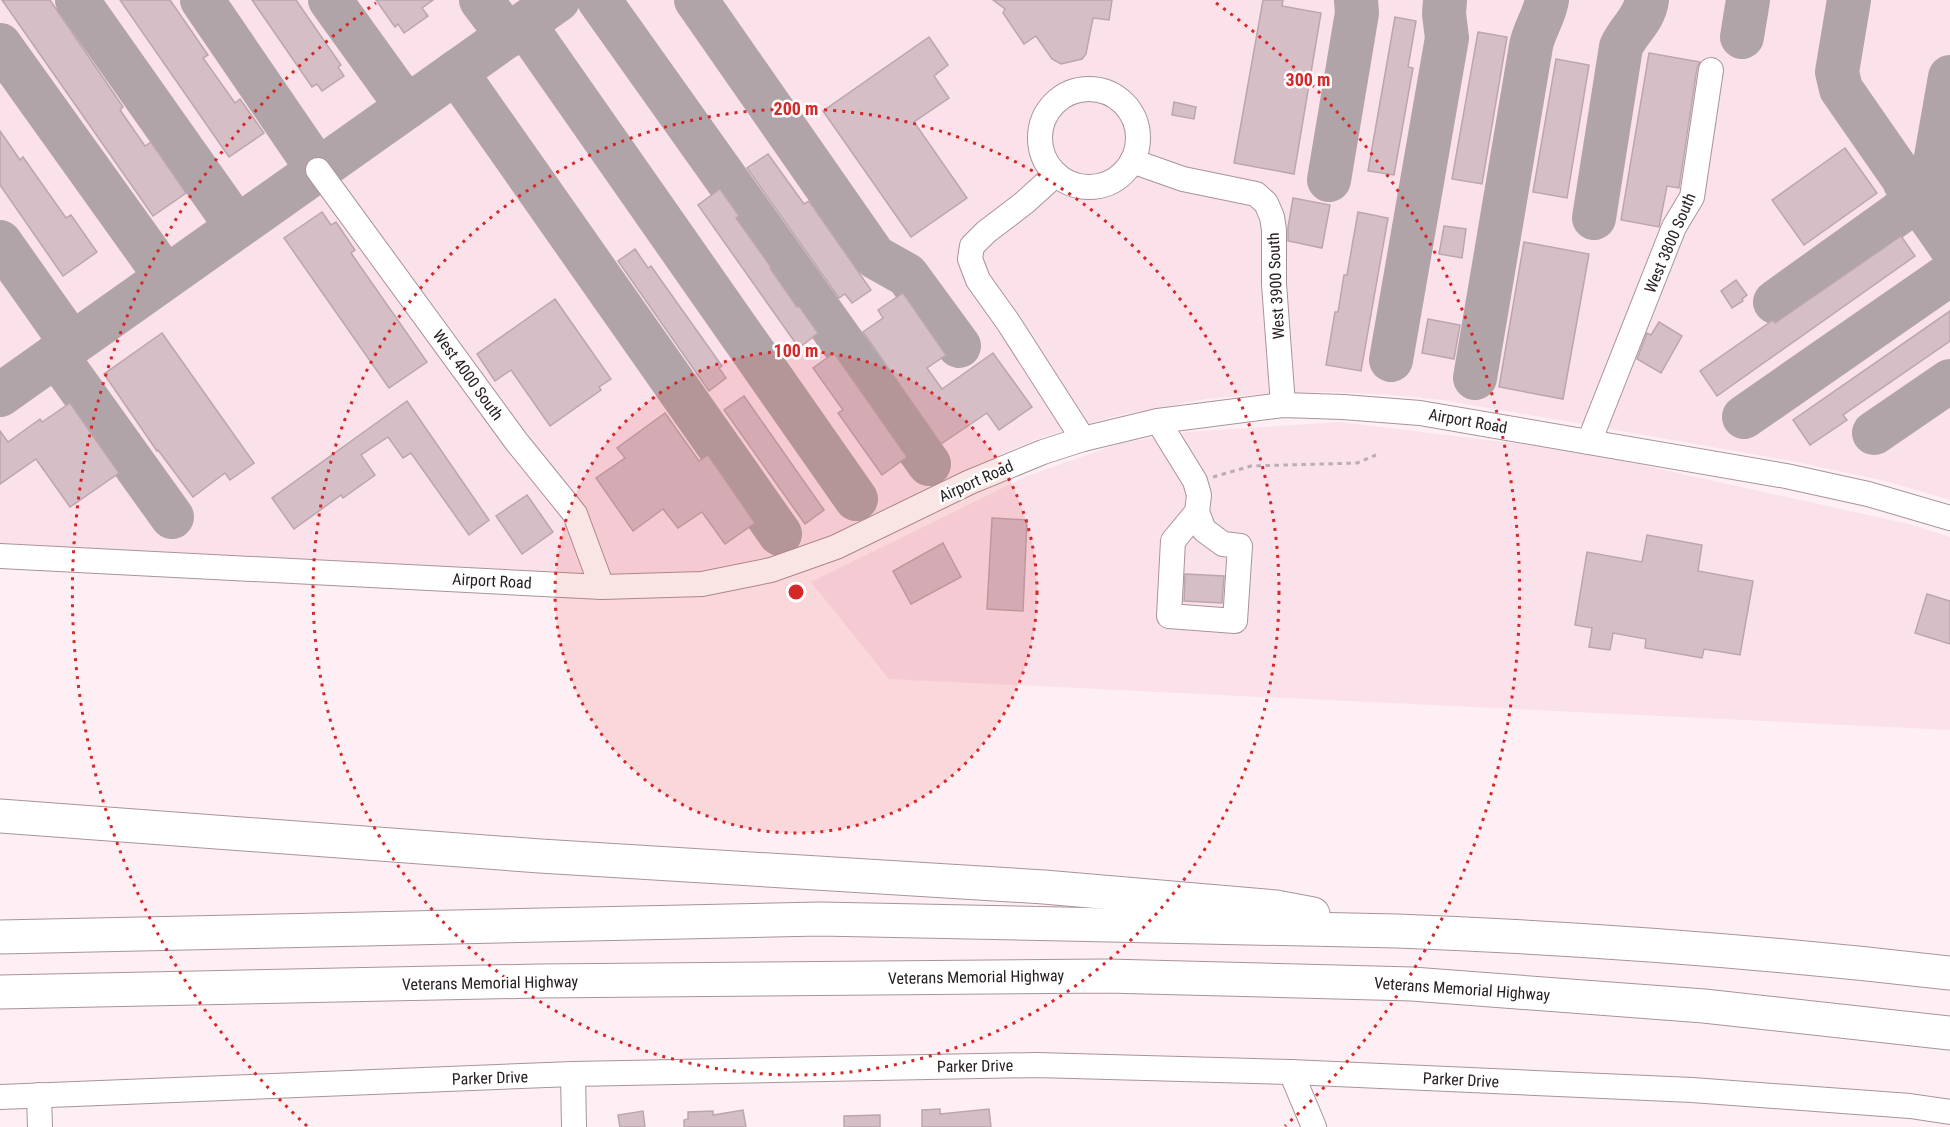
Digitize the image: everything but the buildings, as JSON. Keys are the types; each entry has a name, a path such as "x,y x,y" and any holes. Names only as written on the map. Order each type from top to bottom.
{"highway":[{"path":"0,816 540,856 1159,896 1276,907 1397,931"},
{"path":"0,937 820,920 1509,935 1950,973"},
{"name":"Veterans Memorial Highway","path":"2,992 539,981 1107,976 1412,984 1704,1006 1950,1033"}],"street":[{"name":"West 3800 South","path":"1588,442 1674,228 1692,197 1711,70"},
{"path":"1090,89 1105,92 1118,98 1135,121 1138,134 1137,148 1132,161 1111,181 1097,186 1082,186 1068,182 1056,174 1042,152 1040,136 1043,120 1051,106 1062,96 1076,90 1090,89"},
{"name":"West 3900 South","path":"1132,161 1183,179 1256,194 1266,203 1274,230 1274,284 1283,405"},
{"name":"West 4000 South","path":"318,170 516,441 575,514 602,587"},
{"path":"1056,174 972,246 970,259 978,280 1008,322 1083,439"},
{"name":"Airport Road","path":"0,556 602,587 702,584 771,570 836,547 970,482 1043,452 1083,439 1158,422 1283,405 1420,413 1786,476 1868,494 1950,518"},
{"path":"1158,422 1195,481 1198,495 1197,512 1204,530 1223,544 1240,546 1235,621 1169,616 1173,541 1197,512"},
{"name":"Parker Drive","path":"0,1097 573,1074 1036,1065 1291,1072 1692,1090 1910,1106 1950,1112"},
{"path":"1291,1072 1314,1127"},
{"path":"573,1074 574,1127"},
{"path":"39,1095 40,1127"}],"path":[{"path":"1195,481 1221,476 1251,466 1357,463 1376,455"}],"shaded area":[{"path":"0,0 1950,0 1950,500 1889,482 1792,461 1576,423 1442,400 1382,394 1324,392 1206,399 1120,415 1043,437 1002,454 843,532 774,559 715,572 663,576 512,573 0,544"},
{"path":"1341,422 1578,451 1909,524 1950,537 1950,730 889,679 811,582 1027,476 1118,444 1186,432"}],"taxiway":[{"path":"77,0 237,227"},
{"path":"202,0 318,170"},
{"path":"330,0 407,107"},
{"path":"481,0 508,36"},
{"path":"0,395 558,0"},
{"path":"599,0 929,464"},
{"path":"696,0 875,257 907,275 959,346"},
{"path":"1329,180 1357,13 1356,0"},
{"path":"1391,360 1447,38 1445,0"},
{"path":"1475,378 1531,46 1547,0"},
{"path":"1594,218 1621,47 1640,19 1647,0"},
{"path":"1742,37 1748,0"},
{"path":"1849,0 1837,72 1841,89 1950,246"},
{"path":"524,24 856,499"},
{"path":"0,45 166,277"},
{"path":"456,72 780,534"},
{"path":"1931,218 1928,203 1950,77"},
{"path":"1775,302 1899,213 1908,199 1905,183"},
{"path":"0,242 72,344"},
{"path":"1744,417 1950,274"},
{"path":"56,355 172,517"},
{"path":"1874,433 1950,381"}]}
